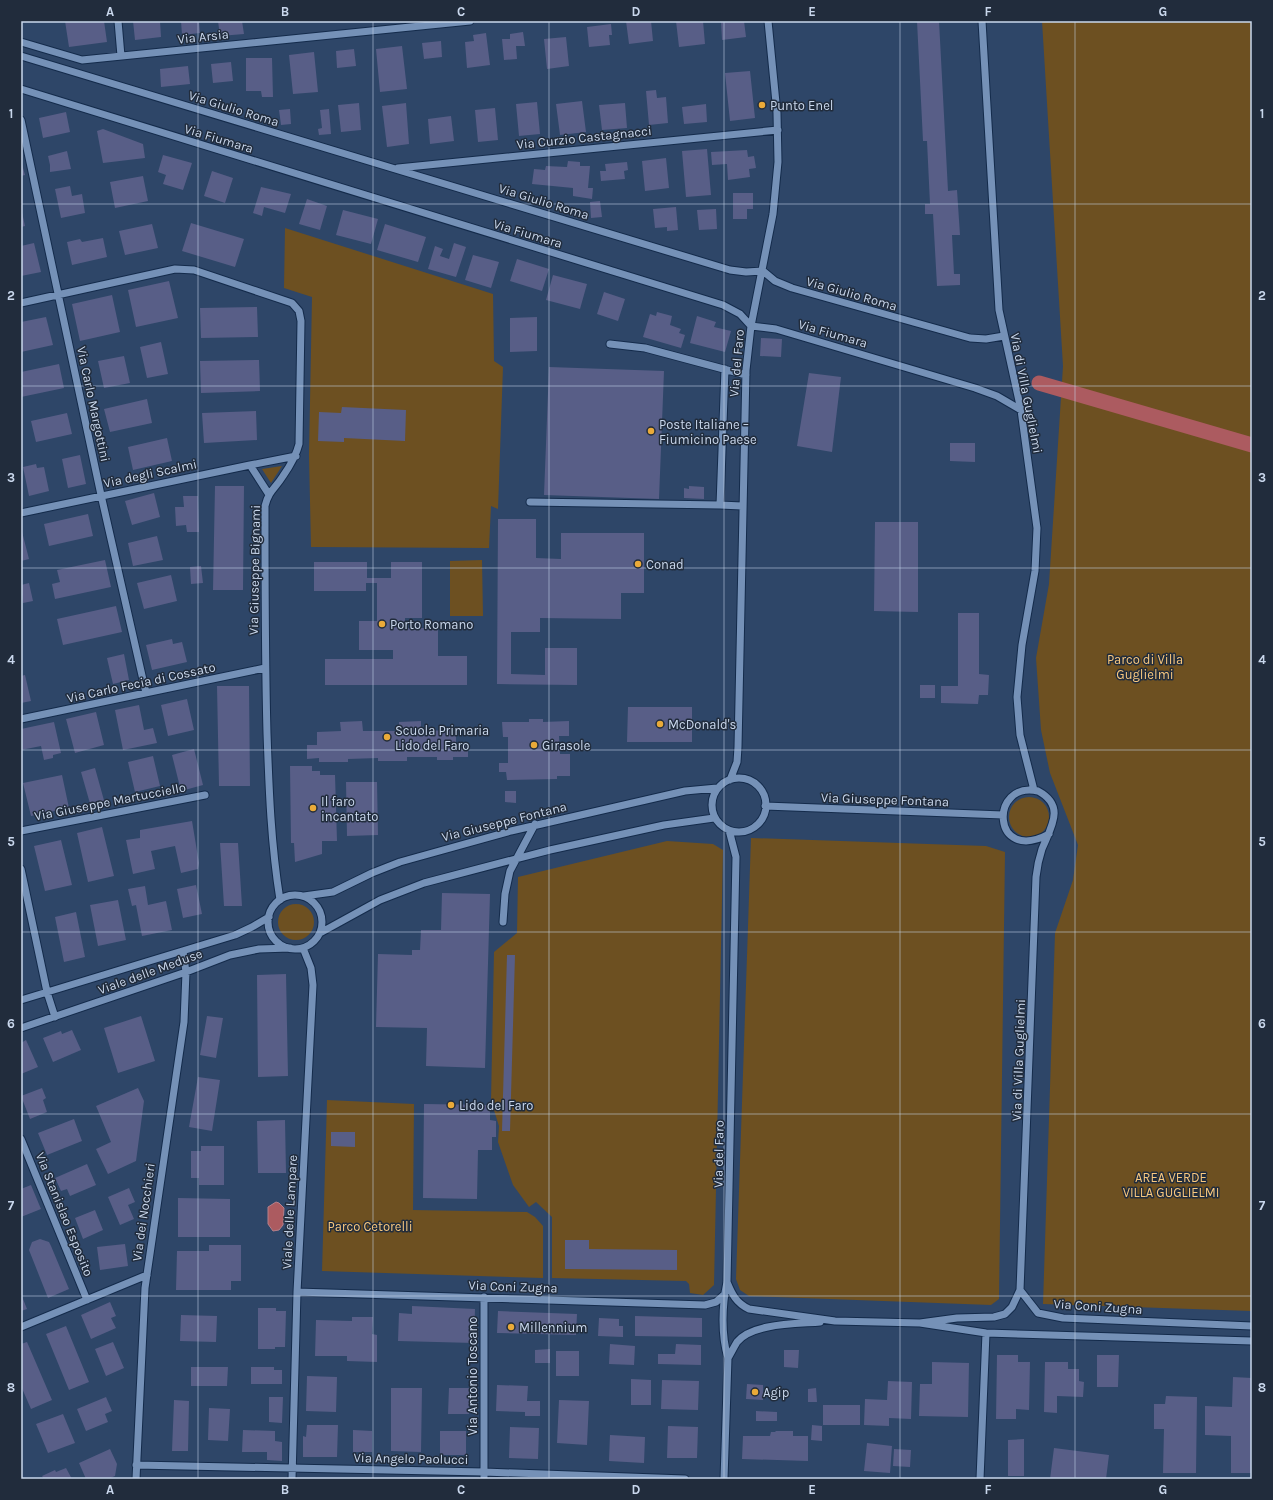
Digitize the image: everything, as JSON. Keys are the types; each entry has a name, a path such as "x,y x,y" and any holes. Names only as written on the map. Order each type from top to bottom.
{"street":[{"path":"118,21 121,56"},
{"name":"Via Arsia","path":"21,42 82,60 470,21"},
{"name":"Via del Faro","path":"730,780 737,762 738,747 746,375 751,326 763,271 774,204 778,162 778,130 768,21"},
{"name":"Via di Villa Guglielmi","path":"982,21 999,310 1021,410 1035,509 1037,545 1034,582 1020,656 1017,703 1020,735 1034,790"},
{"path":"21,56 77,73 82,60"},
{"name":"Via Giulio Roma","path":"77,73 730,270 746,272 763,271 775,281 792,288 966,337 986,339 1004,336"},
{"name":"Via Fiumara","path":"21,89 723,305 740,314 751,326 772,328 975,388 997,396 1021,410"},
{"name":"Via Carlo Margottini","path":"21,120 101,495 146,693"},
{"name":"Via Curzio Castagnacci","path":"393,168 778,130"},
{"name":"Via Giuseppe Bignami","path":"21,303 175,269 194,270 292,303 299,311 301,321 299,444 296,456 282,477 268,493 265,506 265,668 271,829 280,900"},
{"path":"610,344 645,348 746,375"},
{"path":"720,505 725,369"},
{"name":"Via degli Scalmi","path":"21,513 101,495 296,456"},
{"path":"250,465 268,493"},
{"path":"530,502 742,506"},
{"name":"Via Carlo Fecia di Cossato","path":"21,719 265,668"},
{"path":"730,780 746,780 756,783 763,793 765,806 760,820 753,827 744,830 730,830 720,825 714,818 712,799 718,788 730,780"},
{"name":"Via Giuseppe Fontana","path":"304,896 333,892 372,873 400,862 535,824 685,791 718,788"},
{"path":"1034,790 1043,793 1052,804 1055,816 1049,834 1033,841 1019,840 1007,831 1003,815 1005,806 1013,796 1023,791 1034,790"},
{"name":"Via Giuseppe Martucciello","path":"21,831 205,795"},
{"name":"Via Giuseppe Fontana","path":"765,806 1003,815"},
{"path":"320,933 322,915 312,900 304,896 287,896 280,900 271,910 269,916 271,933 276,940 290,948 303,948 310,944 320,933 398,892 424,883 516,858 664,825 714,818"},
{"path":"504,922 506,886 510,871 535,824"},
{"name":"Via del Faro","path":"724,1479 728,1358 724,1344 724,1295 727,1282 736,857 730,830"},
{"name":"Via di Villa Guglielmi","path":"1020,1290 1036,877 1042,851 1049,834"},
{"path":"21,869 47,992 55,1017"},
{"name":"Viale delle Meduse","path":"21,1000 244,931 269,916"},
{"name":"Viale delle Meduse","path":"21,1028 186,972 217,959 238,953 266,948 290,948"},
{"name":"Viale delle Lampare","path":"292,1479 297,1292 313,984 310,963 303,948"},
{"name":"Via dei Nocchieri","path":"136,1479 147,1275 183,1029 186,972 183,951"},
{"name":"Via Stanislao Esposito","path":"21,1138 87,1300"},
{"path":"21,1327 147,1275"},
{"path":"727,1282 733,1296 740,1305 749,1309 835,1321 920,1323 986,1333 1252,1341"},
{"path":"920,1323 957,1318 994,1317 1005,1314 1012,1307 1020,1290"},
{"name":"Via Coni Zugna","path":"1020,1290 1038,1313 1063,1318 1252,1326"},
{"name":"Via Coni Zugna","path":"297,1292 705,1305 716,1302 724,1295"},
{"name":"Via Antonio Toscano","path":"484,1297 484,1475"},
{"path":"728,1358 738,1341 751,1331 770,1327 835,1321"},
{"path":"980,1479 986,1333"},
{"name":"Via Angelo Paolucci","path":"136,1465 685,1479"}],"green space":[{"name":"Parco di Villa Guglielmi","path":"1042,21 1252,21 1252,1311 1043,1304 1055,933 1073,880 1078,845 1050,773 1041,730 1036,658 1049,584 1063,366"},
{"path":"285,228 493,294 494,361 503,367 498,509 491,506 489,548 311,547 309,455 312,297 284,288"},
{"path":"282,466 271,483 262,469"},
{"path":"482,560 483,616 450,616 450,561"},
{"path":"1025,797 1033,797 1040,800 1046,806 1049,817 1046,828 1040,834 1033,837 1025,837 1018,834 1012,828 1009,821 1009,813 1012,806 1018,800"},
{"path":"751,838 986,846 1005,852 999,1299 991,1305 749,1296 740,1290 736,1279"},
{"path":"667,841 713,844 723,850 714,1285 703,1295 690,1293 689,1284 686,1281 552,1278 552,1217 536,1202 529,1207 513,1185 498,1142 499,1126 491,1101 494,952 517,933 518,877"},
{"path":"300,904 309,909 313,915 313,929 309,935 300,940 292,940 283,935 279,929 278,918 283,909 289,905"},
{"name":"Parco Cetorelli","path":"327,1100 414,1104 413,1210 527,1212 535,1217 543,1226 543,1278 322,1271"}],"shaded area":[{"path":"276,1202 284,1208 283,1225 279,1230 273,1231 268,1224 268,1207"}],"building":[{"path":"65,21 104,21 107,42 69,47"},
{"path":"133,21 160,21 161,37 135,40"},
{"path":"181,21 199,21 200,33 182,35"},
{"path":"218,21 242,21 244,34 220,36"},
{"path":"626,21 651,21 653,41 629,44"},
{"path":"676,21 703,21 705,44 679,47"},
{"path":"721,21 744,21 746,37 722,40"},
{"path":"917,21 939,21 948,191 957,190 960,235 952,235 954,274 960,274 960,285 937,286 933,214 925,214 925,204 930,204 927,141 923,141"},
{"path":"611,24 612,35 609,35 610,45 589,47 587,27"},
{"path":"523,32 525,46 516,46 517,59 504,60 502,39 510,39 510,34"},
{"path":"486,33 490,65 467,68 465,42 474,41 473,35"},
{"path":"566,37 569,66 547,69 544,39"},
{"path":"441,41 442,57 424,59 422,43"},
{"path":"402,46 407,89 380,92 376,49"},
{"path":"354,49 356,66 337,68 336,51"},
{"path":"314,52 318,92 293,94 289,55"},
{"path":"246,58 272,58 273,97 262,97 261,91 246,91"},
{"path":"231,62 233,81 213,83 211,64"},
{"path":"188,66 190,84 161,87 160,69"},
{"path":"750,71 755,118 730,121 725,73"},
{"path":"656,90 657,98 666,97 668,123 649,125 646,91"},
{"path":"582,101 586,132 560,135 556,104"},
{"path":"537,102 540,134 519,136 516,104"},
{"path":"359,103 361,130 341,132 338,105"},
{"path":"406,103 409,144 387,147 382,106"},
{"path":"625,103 627,128 602,130 599,105"},
{"path":"706,104 707,122 684,124 682,107"},
{"path":"495,108 498,140 478,142 475,110"},
{"path":"290,109 291,124 281,125 279,110"},
{"path":"329,109 331,134 319,135 318,129 322,128 320,110"},
{"path":"66,112 70,132 43,138 39,118"},
{"path":"451,116 454,141 430,144 428,119"},
{"path":"103,129 143,144 145,158 103,163 97,131"},
{"path":"707,149 711,195 686,197 682,151"},
{"path":"747,150 748,157 754,156 756,168 749,169 750,177 728,180 727,164 712,165 711,152"},
{"path":"67,151 71,169 50,172 48,156"},
{"path":"163,155 192,163 183,190 163,184 166,175 158,172"},
{"path":"666,158 669,188 645,191 642,161"},
{"path":"21,161 25,175 21,176"},
{"path":"568,161 580,162 580,166 590,166 588,188 593,188 592,199 573,196 573,188 532,184 534,169 545,170 546,166 567,167"},
{"path":"627,162 628,170 624,171 625,179 601,181 600,171 606,171 605,164"},
{"path":"212,171 233,178 225,203 204,196"},
{"path":"143,176 148,201 115,208 110,182"},
{"path":"70,186 72,196 82,194 85,213 61,218 55,189"},
{"path":"261,187 291,194 285,213 264,207 262,216 253,213"},
{"path":"733,193 753,193 753,209 747,209 747,219 733,219"},
{"path":"307,199 327,206 320,230 299,224"},
{"path":"600,201 602,217 591,218 590,202"},
{"path":"676,207 678,230 667,231 667,227 655,228 653,209"},
{"path":"21,208 25,226 21,227"},
{"path":"716,209 717,229 699,230 697,210"},
{"path":"343,210 378,219 371,244 336,235"},
{"path":"191,223 244,239 235,267 182,251"},
{"path":"152,224 158,248 125,255 119,231"},
{"path":"385,224 426,237 418,262 377,250"},
{"path":"103,238 107,257 72,265 67,242 80,239 82,242"},
{"path":"34,243 41,272 21,276 21,246"},
{"path":"454,243 466,247 456,277 428,269 435,246 443,249 440,256 449,259"},
{"path":"473,255 499,262 491,288 465,280"},
{"path":"517,259 549,269 542,291 510,281"},
{"path":"553,275 587,284 580,309 546,300"},
{"path":"169,281 178,318 136,327 128,290"},
{"path":"604,292 625,299 618,321 597,314"},
{"path":"112,295 120,332 80,341 72,304"},
{"path":"257,307 258,337 201,338 200,308"},
{"path":"657,312 672,316 670,325 681,329 679,333 685,335 681,348 643,337 650,314 656,316"},
{"path":"697,316 716,322 714,327 731,331 725,352 690,343"},
{"path":"46,317 53,345 21,352 21,322"},
{"path":"537,317 537,351 510,352 510,318"},
{"path":"761,338 782,339 781,357 760,356"},
{"path":"161,342 168,374 147,378 140,347"},
{"path":"124,356 130,383 104,388 98,361"},
{"path":"259,360 260,391 201,393 200,361"},
{"path":"59,364 64,388 21,397 21,372"},
{"path":"549,367 664,371 659,499 544,495"},
{"path":"809,373 841,377 832,452 797,446"},
{"path":"147,399 152,423 110,432 104,409"},
{"path":"342,407 406,410 405,441 344,438 344,442 318,441 319,412 341,413"},
{"path":"256,411 257,440 204,443 202,413"},
{"path":"67,413 72,434 36,442 31,421"},
{"path":"167,438 172,461 133,470 128,447"},
{"path":"950,443 975,443 975,462 950,461"},
{"path":"80,455 86,484 68,488 62,459"},
{"path":"36,464 37,468 44,467 49,491 29,496 23,467"},
{"path":"215,486 244,486 243,590 213,590"},
{"path":"689,486 704,487 704,499 684,498 684,488 689,489"},
{"path":"154,493 160,517 132,525 125,501"},
{"path":"183,496 198,496 199,532 187,532 186,525 176,526 175,507 184,507"},
{"path":"88,514 93,536 49,546 44,524"},
{"path":"498,519 536,519 536,558 561,559 561,533 644,533 644,593 621,593 621,619 540,618 540,632 511,632 511,674 545,675 545,648 577,648 577,685 497,684"},
{"path":"875,522 918,522 918,612 874,611"},
{"path":"21,528 29,559 21,561"},
{"path":"157,536 163,560 133,566 128,543"},
{"path":"105,560 111,587 55,599 52,584 60,582 57,570"},
{"name":"Porto Romano","path":"314,562 367,562 367,578 391,578 391,562 422,562 422,618 405,618 405,628 438,628 438,656 467,656 467,685 325,685 325,659 393,659 393,650 359,650 359,621 377,621 377,583 366,583 366,591 314,591"},
{"path":"201,566 203,583 191,584 190,567"},
{"path":"171,575 177,601 144,609 137,583"},
{"path":"29,583 33,601 23,603 21,585"},
{"path":"116,606 122,632 63,645 57,619"},
{"path":"958,613 979,613 979,674 989,675 988,695 979,695 978,704 941,703 941,686 958,686"},
{"path":"172,639 173,644 182,642 187,662 152,670 146,645"},
{"path":"124,654 129,680 113,684 107,658"},
{"path":"25,675 31,701 21,703 21,676"},
{"path":"920,685 935,685 935,698 920,698"},
{"path":"217,686 249,686 250,786 219,786"},
{"path":"187,699 194,730 168,736 161,705"},
{"path":"139,705 144,730 153,728 157,743 123,750 115,710"},
{"name":"McDonald's","path":"628,707 692,707 692,742 627,742"},
{"path":"96,712 104,745 75,753 66,719"},
{"name":"Girasole","path":"529,719 543,719 543,722 569,721 569,736 559,736 560,754 570,754 570,776 557,776 557,779 507,780 506,772 499,772 499,763 508,763 508,737 503,737 502,722 529,722"},
{"name":"Scuola Primaria Lido del Faro","path":"362,721 363,731 399,731 399,722 421,721 421,731 456,730 456,743 468,743 468,757 453,757 453,760 437,760 437,757 407,757 407,761 378,761 378,758 348,759 348,762 319,762 319,758 307,759 307,745 317,745 317,732 341,731 340,722"},
{"path":"54,722 61,753 53,755 53,758 44,760 41,746 21,750 21,729"},
{"path":"194,749 203,785 181,791 172,755"},
{"path":"153,756 160,786 135,792 128,762"},
{"name":"Il faro incantato","path":"290,766 312,766 312,771 320,771 320,775 335,775 337,841 322,841 322,854 295,862 294,843 291,843"},
{"path":"95,768 105,804 91,807 81,772"},
{"path":"62,775 69,808 31,816 23,783"},
{"name":"Scuola Primaria Lido del Faro","path":"346,782 377,782 378,835 347,836"},
{"path":"505,791 516,791 516,803 505,802"},
{"path":"192,821 199,863 198,869 181,873 175,846 151,851 155,869 133,874 126,840 140,838 140,830"},
{"path":"102,827 114,876 88,882 77,833"},
{"path":"61,840 72,885 45,891 34,846"},
{"path":"220,843 238,843 242,906 224,906"},
{"path":"196,885 202,914 183,918 177,889"},
{"path":"145,886 148,905 166,901 172,930 142,936 136,905 132,906 128,889"},
{"path":"442,893 490,894 485,1068 426,1066 427,1028 376,1027 378,954 412,955 412,950 420,950 421,930 441,930"},
{"path":"118,900 126,940 98,946 90,905"},
{"path":"76,912 85,957 64,962 55,917"},
{"path":"507,955 515,955 510,1131 502,1131"},
{"path":"286,974 288,1076 258,1077 257,975"},
{"path":"141,1016 155,1061 118,1073 104,1028"},
{"path":"207,1016 223,1018 216,1058 200,1055"},
{"path":"72,1030 81,1050 53,1062 43,1038 61,1031 62,1034"},
{"path":"26,1040 38,1067 21,1074 21,1043"},
{"path":"198,1077 220,1080 212,1131 189,1127"},
{"path":"42,1088 46,1098 43,1100 47,1112 30,1119 21,1096"},
{"path":"138,1088 144,1101 136,1161 108,1174 96,1149 111,1142 96,1106"},
{"path":"424,1104 490,1105 490,1120 496,1121 496,1137 492,1137 492,1150 478,1150 477,1199 423,1198"},
{"path":"74,1119 82,1141 47,1155 38,1133"},
{"path":"285,1120 286,1173 258,1173 257,1121"},
{"path":"331,1132 355,1132 355,1147 331,1146"},
{"path":"201,1146 224,1146 224,1185 199,1185 199,1178 191,1178 191,1151 201,1151"},
{"path":"87,1164 96,1185 70,1196 67,1189 61,1191 55,1178"},
{"path":"31,1185 41,1209 21,1217 21,1189"},
{"path":"129,1188 135,1202 128,1205 134,1219 120,1225 108,1197"},
{"path":"178,1198 230,1199 230,1237 178,1237"},
{"path":"95,1210 103,1230 83,1239 75,1218"},
{"path":"40,1239 49,1242 69,1289 48,1298 29,1250 32,1242"},
{"path":"565,1240 589,1240 589,1249 677,1250 677,1270 565,1269"},
{"path":"125,1244 128,1266 100,1270 97,1247"},
{"path":"209,1245 241,1245 241,1281 231,1281 231,1290 176,1290 177,1251 209,1251"},
{"path":"21,1294 27,1309 21,1311"},
{"path":"110,1302 116,1316 111,1318 116,1328 91,1339 81,1315"},
{"path":"412,1306 475,1309 474,1343 398,1341 399,1313 412,1314"},
{"path":"258,1308 276,1308 276,1311 286,1311 285,1347 275,1347 275,1349 258,1349"},
{"path":"498,1311 577,1314 576,1335 497,1333"},
{"path":"181,1315 217,1316 216,1342 180,1341"},
{"path":"635,1316 702,1318 702,1337 635,1336"},
{"path":"352,1317 373,1317 372,1334 377,1335 377,1362 347,1361 347,1356 315,1356 316,1320 352,1321"},
{"path":"599,1318 619,1319 619,1326 623,1326 623,1337 598,1336"},
{"path":"66,1326 89,1382 69,1390 46,1334"},
{"path":"27,1342 52,1400 31,1409 21,1386 21,1344"},
{"path":"113,1342 124,1368 106,1376 95,1349"},
{"path":"610,1344 635,1346 634,1365 609,1364"},
{"path":"676,1344 701,1345 701,1365 658,1364 658,1354 675,1354"},
{"path":"550,1349 550,1363 535,1363 535,1350"},
{"path":"784,1350 799,1350 798,1368 784,1367"},
{"path":"556,1351 579,1351 579,1376 556,1376"},
{"path":"997,1355 1018,1355 1018,1362 1030,1362 1029,1410 1016,1409 1016,1419 996,1419"},
{"path":"1097,1355 1119,1355 1118,1387 1097,1387"},
{"path":"932,1362 969,1363 968,1417 919,1416 920,1384 932,1384"},
{"path":"1045,1362 1068,1362 1068,1369 1079,1369 1079,1381 1084,1382 1083,1397 1057,1396 1057,1413 1044,1412"},
{"path":"191,1367 228,1367 227,1386 191,1386"},
{"path":"251,1367 274,1367 274,1370 282,1370 282,1384 251,1384"},
{"path":"307,1376 337,1377 336,1412 306,1411"},
{"path":"1233,1377 1252,1378 1252,1473 1231,1473 1231,1436 1205,1435 1205,1406 1232,1407"},
{"path":"631,1379 651,1380 651,1405 631,1405"},
{"path":"662,1380 699,1381 698,1410 661,1409"},
{"path":"888,1381 912,1382 911,1419 889,1418 889,1426 864,1425 865,1399 887,1400"},
{"name":"Agip","path":"747,1384 763,1385 763,1400 746,1399"},
{"path":"497,1385 528,1386 527,1401 540,1401 540,1416 525,1416 525,1412 496,1411"},
{"path":"391,1388 422,1388 421,1452 391,1451"},
{"path":"449,1388 470,1388 469,1414 448,1414"},
{"path":"816,1388 817,1402 808,1402 808,1389"},
{"path":"1166,1396 1197,1397 1196,1473 1163,1473 1164,1429 1154,1429 1154,1404 1165,1404"},
{"path":"106,1397 112,1411 105,1414 108,1422 86,1431 77,1409"},
{"path":"269,1397 283,1397 282,1423 269,1422"},
{"path":"174,1400 189,1401 188,1451 172,1451"},
{"path":"559,1400 589,1401 587,1445 557,1443"},
{"path":"823,1405 860,1405 860,1425 823,1425"},
{"path":"209,1408 230,1409 228,1441 208,1440"},
{"path":"756,1411 777,1412 777,1421 756,1421"},
{"path":"63,1414 75,1443 48,1453 36,1424"},
{"path":"307,1425 338,1425 337,1457 303,1457 303,1436 306,1437"},
{"path":"812,1425 822,1426 822,1441 811,1440"},
{"path":"668,1426 698,1427 697,1458 667,1458"},
{"path":"510,1427 539,1428 538,1459 509,1458"},
{"path":"243,1430 275,1431 275,1441 282,1442 282,1461 267,1460 267,1452 242,1452"},
{"path":"353,1430 372,1431 372,1452 353,1452"},
{"path":"440,1431 466,1431 466,1455 440,1455"},
{"path":"793,1431 793,1436 808,1436 808,1461 742,1459 743,1436 770,1436 771,1432"},
{"path":"610,1435 645,1437 644,1463 609,1461"},
{"path":"1024,1439 1024,1476 1008,1476 1008,1440"},
{"path":"867,1443 892,1446 890,1473 864,1471"},
{"path":"1054,1448 1109,1455 1106,1479 1050,1479"},
{"path":"110,1449 117,1464 115,1476 108,1479 86,1479 79,1463"},
{"path":"894,1449 911,1450 910,1467 893,1466"},
{"path":"66,1468 72,1479 44,1479 42,1476 55,1470 56,1472"}],"waterway":[{"path":"1039,383 1252,445"}],"place":[{"name":"Punto Enel","path":"762,105"},
{"name":"Poste Italiane – Fiumicino Paese","path":"651,431"},
{"name":"Conad","path":"638,564"},
{"name":"Porto Romano","path":"382,624"},
{"name":"McDonald's","path":"660,724"},
{"name":"Scuola Primaria Lido del Faro","path":"387,737"},
{"name":"Girasole","path":"534,745"},
{"name":"Il faro incantato","path":"313,808"},
{"name":"Lido del Faro","path":"451,1105"},
{"name":"Millennium","path":"511,1327"},
{"name":"Agip","path":"755,1392"}],"park label":[{"name":"AREA VERDE VILLA GUGLIELMI","path":"1171,1184"}]}
